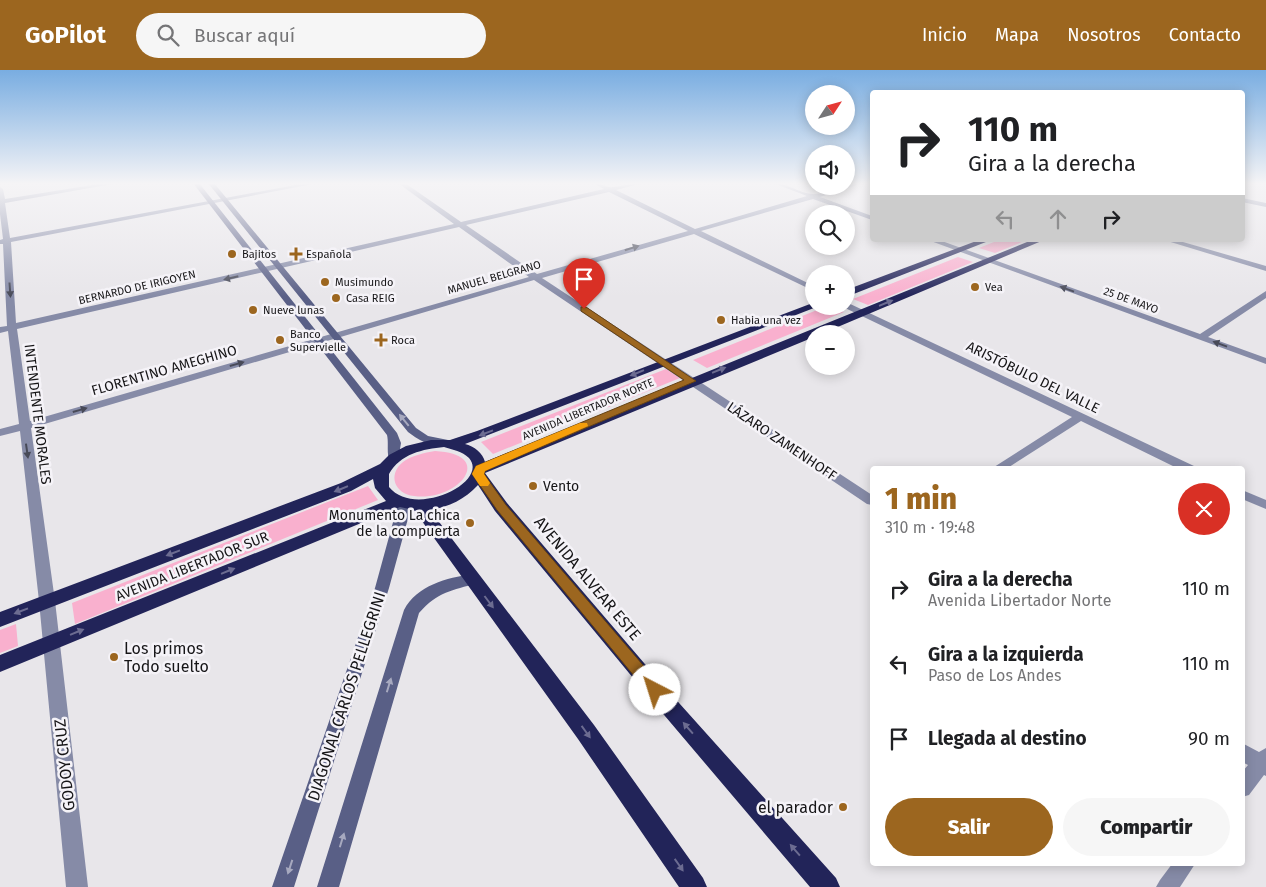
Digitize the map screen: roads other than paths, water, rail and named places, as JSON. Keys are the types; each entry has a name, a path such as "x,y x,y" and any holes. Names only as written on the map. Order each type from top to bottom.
{"highway":[{"path":"855,291 982,242"},
{"name":"AVENIDA LIBERTADOR NORTE","path":"479,471 692,381 1035,242"},
{"name":"AVENIDA LIBERTADOR NORTE","path":"448,443 482,434 664,362 805,309"},
{"path":"407,504 448,500 461,494 470,486 479,471 477,459 470,451 448,443 426,444 407,450 389,462 379,477 380,487 387,496 407,504 472,579 586,732 694,887"},
{"name":"AVENIDA LIBERTADOR SUR","path":"0,620 346,487 389,462"},
{"name":"AVENIDA ALVEAR ESTE","path":"479,471 501,507 655,690 827,887"},
{"name":"AVENIDA LIBERTADOR SUR","path":"0,664 51,642 407,504"}],"main road":[{"path":"226,221 393,435 395,443 389,462"},
{"path":"241,221 412,430 424,438 448,443"},
{"name":"DIAGONAL CARLOS PELLEGRINI","path":"284,887 382,588 407,504"},
{"path":"328,887 412,610 422,598 436,588 472,579"}],"street":[{"name":"INTENDENTE MORALES","path":"2,221 12,327 48,601 51,642"},
{"path":"3,241 109,221"},
{"name":"LÁZARO ZAMENHOFF","path":"458,221 535,277 870,500"},
{"name":"BERNARDO DE IRIGOYEN","path":"0,330 475,221"},
{"path":"675,221 805,285"},
{"name":"MANUEL BELGRANO","path":"336,335 724,221"},
{"name":"25 DE MAYO","path":"938,242 1266,361"},
{"path":"1175,242 1266,269"},
{"path":"1201,337 1266,294"},
{"name":"ARISTÓBULO DEL VALLE","path":"855,309 1184,466"},
{"name":"FLORENTINO AMEGHINO","path":"0,433 336,335"},
{"path":"1002,466 1081,416"},
{"path":"1245,495 1266,505"},
{"name":"GODOY CRUZ","path":"51,642 76,887"},
{"path":"1245,753 1264,763 1245,785"},
{"path":"1167,887 1183,866"}],"place":[{"name":"Bajitos","path":"232,254"},
{"name":"Española","path":"296,254"},
{"name":"Musimundo","path":"325,282"},
{"name":"Vea","path":"975,287"},
{"name":"Casa REIG","path":"336,298"},
{"name":"Nueve lunas","path":"253,310"},
{"name":"Habia una vez","path":"721,320"},
{"name":"Banco Supervielle","path":"280,340"},
{"name":"Roca","path":"381,340"},
{"name":"Vento","path":"533,486"},
{"name":"Monumento La chica de la compuerta","path":"470,523"},
{"name":"Los primos Todo suelto","path":"114,657"},
{"name":"el parador","path":"843,807"}]}
